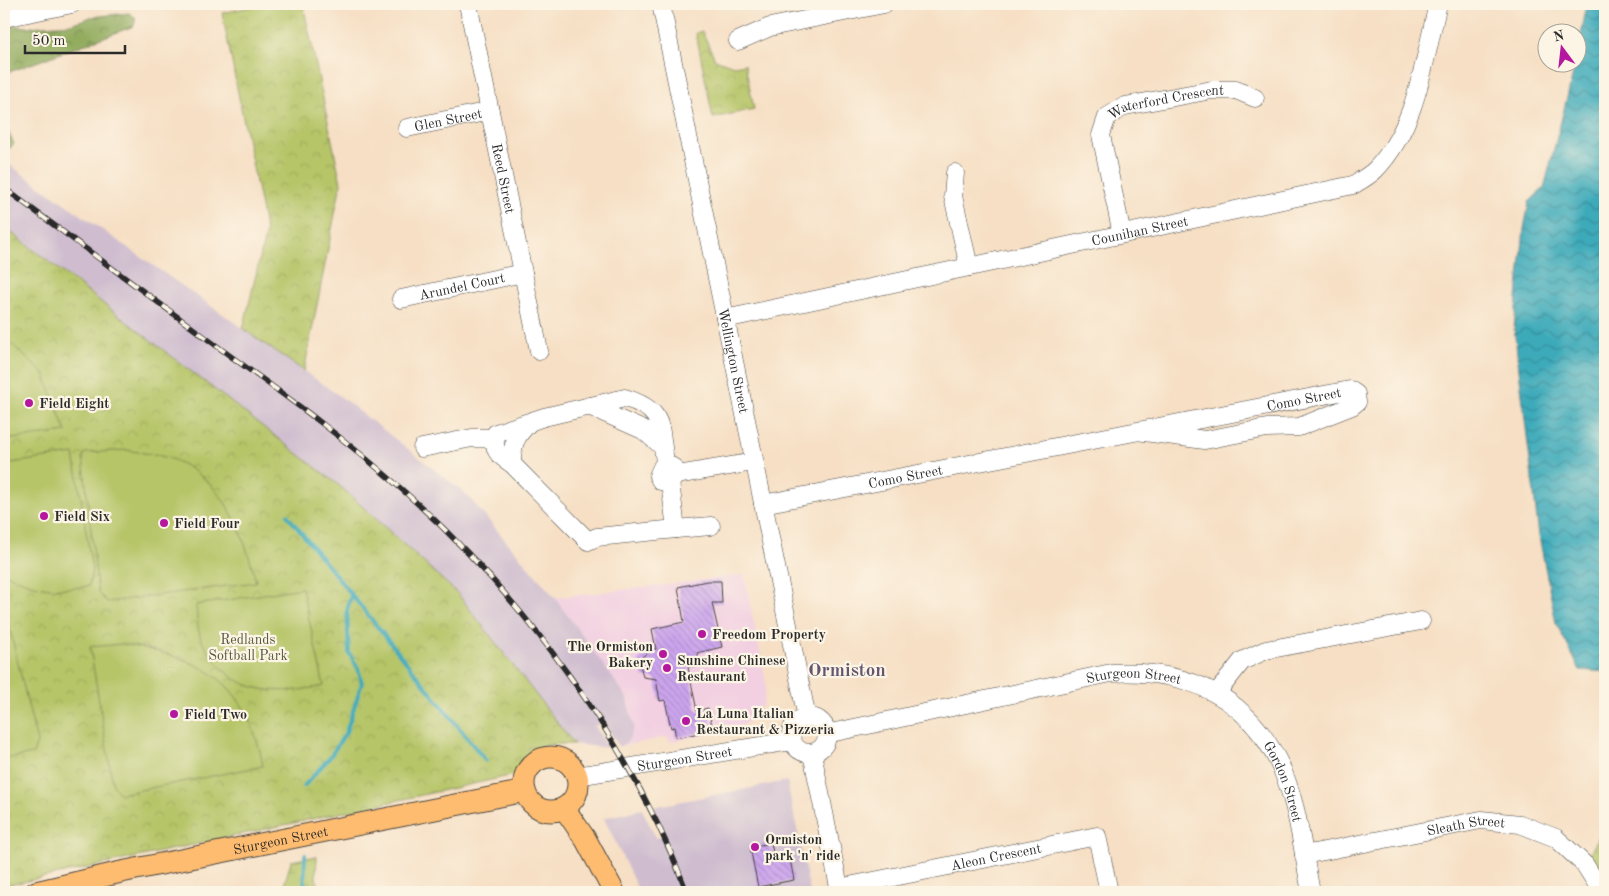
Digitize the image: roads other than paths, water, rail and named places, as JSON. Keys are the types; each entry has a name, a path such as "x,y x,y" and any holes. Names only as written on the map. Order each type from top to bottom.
{"main road":[{"path":"550,757 564,760 577,776 576,794 564,808 549,811 541,809 528,799 525,791 524,784 527,771 532,765 544,758 550,757"},
{"name":"Sturgeon Street","path":"36,892 121,872 525,791"},
{"path":"564,808 586,840 614,892"}],"street":[{"path":"4,18 72,4"},
{"name":"Reed Street","path":"468,4 539,351"},
{"name":"Wellington Street","path":"661,4 807,718"},
{"path":"738,40 770,27 884,4"},
{"name":"Counihan Street","path":"724,319 1353,186 1374,171 1395,142 1410,115 1438,4"},
{"name":"Waterford Crescent","path":"1122,234 1100,135 1107,117 1125,106 1212,90 1236,90 1255,98"},
{"name":"Glen Street","path":"408,128 490,111"},
{"path":"955,173 954,196 969,267"},
{"name":"Arundel Court","path":"401,299 523,274"},
{"name":"Como Street","path":"762,504 1137,431 1350,390 1356,394 1357,402 1352,406 1319,417 1299,427 1267,428 1205,440 1137,431"},
{"path":"676,529 672,473 662,446 661,428 656,414 638,402 625,398 529,422 496,434 494,444 497,454 512,464 588,541 596,537 711,526"},
{"path":"512,464 512,447 518,433 529,422"},
{"path":"422,448 472,438 495,438"},
{"path":"672,473 753,458"},
{"path":"1216,694 1242,661 1266,650 1421,621"},
{"name":"Sturgeon Street","path":"826,734 1111,673 1140,671 1170,675 1184,678 1216,694"},
{"name":"Gordon Street","path":"1216,694 1244,716 1262,735 1278,759 1292,800 1311,892"},
{"path":"807,718 820,722 826,734 823,746 812,753 800,751 791,740 794,726 807,718"},
{"name":"Sturgeon Street","path":"577,776 791,740"},
{"path":"812,753 839,890"},
{"name":"Sleath Street","path":"1304,855 1481,820 1520,824 1556,838 1585,865 1602,892"},
{"name":"Aleon Crescent","path":"839,890 1097,836 1109,892"}],"water":[{"path":"1587,4 1605,4 1605,672 1580,670 1556,623 1539,536 1514,328 1524,229 1529,202 1544,188 1573,72 1586,72 1586,22 1584,22"}],"waterway":[{"path":"287,515 486,761"},
{"path":"304,786 330,757 346,732 362,683 358,668 349,653 347,611 351,595"},
{"path":"304,892 305,855"}],"railway":[{"path":"4,188 342,439 386,475 451,536 533,628 605,728 636,781 663,836 687,892"}],"place":[{"name":"Field Eight","path":"29,403"},
{"name":"Field Six","path":"44,516"},
{"name":"Field Four","path":"164,523"},
{"name":"Freedom Property","path":"702,634"},
{"name":"The Ormiston Bakery","path":"663,654"},
{"name":"Sunshine Chinese Restaurant","path":"667,668"},
{"name":"Field Two","path":"174,714"},
{"name":"La Luna Italian Restaurant & Pizzeria","path":"686,721"},
{"name":"Ormiston park 'n' ride","path":"755,847"}],"district":[{"name":"Ormiston","path":"847,669"}],"park label":[{"name":"Redlands Softball Park","path":"248,648"}]}
